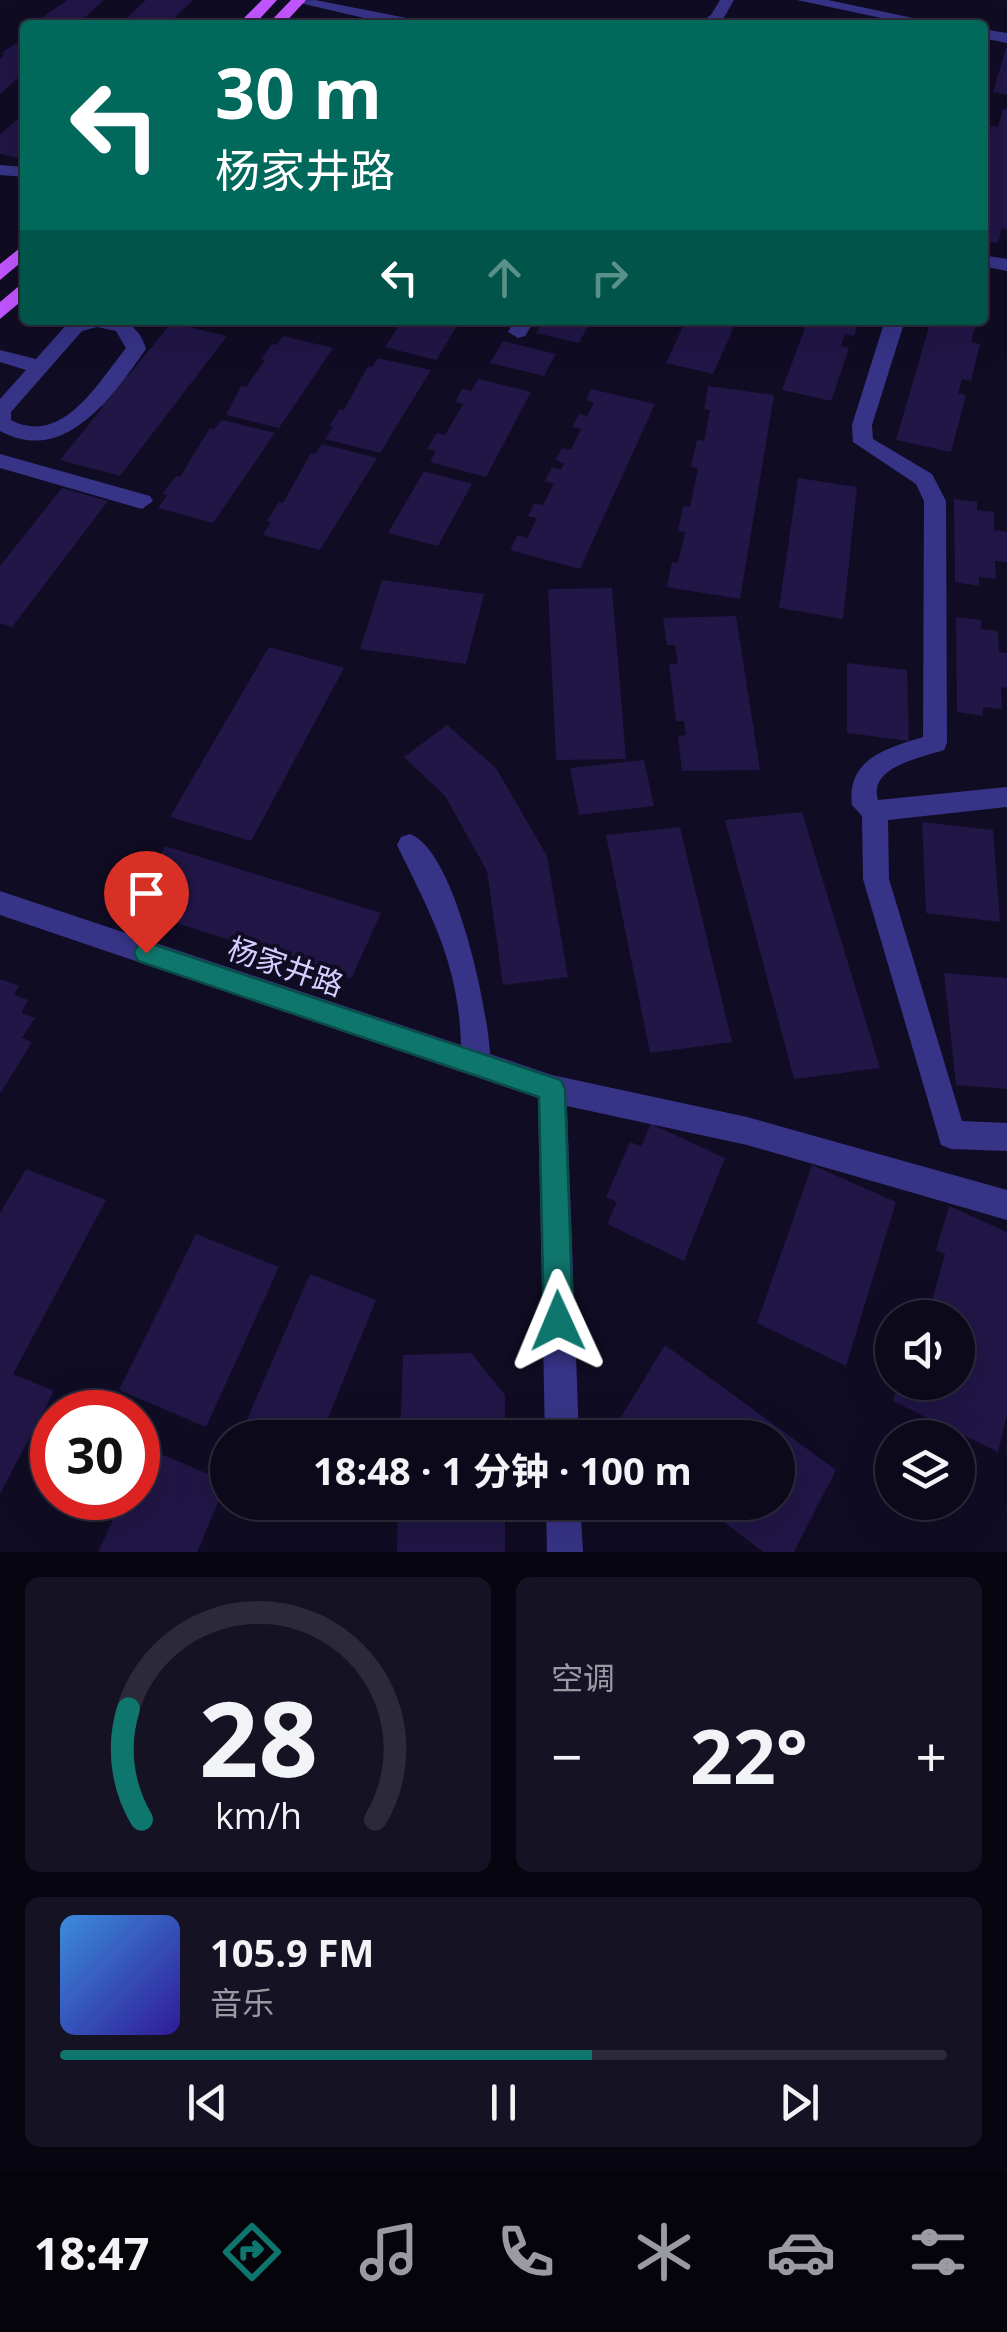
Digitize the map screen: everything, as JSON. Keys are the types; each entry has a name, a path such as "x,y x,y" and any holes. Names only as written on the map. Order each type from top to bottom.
{"main road":[{"path":"250,20 270,0"},
{"path":"280,20 299,0"},
{"path":"0,274 20,254"},
{"path":"0,313 20,291"}],"street":[{"path":"299,0 393,20"},
{"path":"804,0 911,20"},
{"path":"81,325 2,411 2,423 11,430 50,435 75,423 136,349 132,333 120,325"},
{"path":"893,325 862,425 863,442 925,479 935,501 934,743 870,770 861,792 865,805 875,811 1007,797"},
{"path":"0,356 40,367"},
{"path":"0,460 142,501"},
{"path":"875,811 876,878 951,1135 1007,1137"},
{"path":"410,845 439,889 466,970 476,1029 476,1064"},
{"name":"杨家井路","path":"0,904 552,1089 746,1131 1007,1206"},
{"path":"552,1089 561,1420"},
{"path":"564,1520 565,1552"}],"building":[{"path":"67,0 104,0 82,20 39,20"},
{"path":"146,0 193,0 172,20 127,18"},
{"path":"20,41 20,76 0,94 0,59 5,54 1,53"},
{"path":"1007,48 1007,95 993,92"},
{"path":"1003,109 1007,109 1007,230 1002,228 998,243 988,241 988,136 991,126 998,127"},
{"path":"20,117 20,158 0,154 0,135"},
{"path":"169,325 227,336 120,476 60,460 103,407 84,402 109,371 128,376"},
{"path":"400,325 458,325 436,360 385,347"},
{"path":"541,325 588,325 579,343 536,333"},
{"path":"684,325 735,325 713,374 666,363"},
{"path":"806,325 858,325 854,336 845,334 841,346 849,348 831,401 782,390"},
{"path":"930,325 976,325 971,342 980,344 971,381 962,379 958,393 966,395 951,452 896,440"},
{"path":"283,336 333,348 279,428 226,415 241,386 246,387 265,360 261,359"},
{"path":"503,341 556,354 544,376 490,363"},
{"path":"378,358 431,370 380,453 325,439 333,427 329,426 340,409 344,410 368,366 372,367"},
{"path":"478,379 531,392 486,477 430,462 436,451 427,449 437,433 445,435 463,404 455,402 462,389 471,391"},
{"path":"708,386 774,395 740,599 667,587 672,562 678,563 685,532 678,531 683,506 690,507 698,468 691,467 697,440 704,441 710,410 704,409"},
{"path":"591,389 655,404 580,569 510,550 518,535 527,538 537,518 528,516 534,503 543,505 554,484 545,481 552,467 561,470 564,463 555,460 562,448 571,450 581,429 572,427 579,414 587,416 594,402 586,400"},
{"path":"222,420 275,433 213,523 158,508 167,495 162,494 176,476 180,477 210,428 214,429"},
{"path":"322,444 377,458 320,550 263,535 279,502 283,503 311,453 315,454"},
{"path":"424,471 472,484 438,546 388,533"},
{"path":"798,478 857,487 843,619 779,608"},
{"path":"62,488 108,501 12,627 0,623 0,566"},
{"path":"954,499 977,502 977,510 994,512 994,530 1007,532 1007,562 995,561 996,579 979,577 979,586 955,582"},
{"path":"382,580 484,594 466,664 360,649"},
{"path":"612,588 626,759 556,760 548,589"},
{"path":"736,616 760,770 682,771 678,736 686,735 684,721 676,721 669,664 678,664 675,645 667,645 663,618"},
{"path":"956,617 981,620 981,629 998,631 999,652 1007,653 1007,688 1001,687 1002,709 983,707 983,716 957,712"},
{"path":"269,647 344,668 251,841 170,817"},
{"path":"847,663 907,670 909,741 847,733"},
{"path":"447,725 496,768 547,856 568,977 503,985 487,871 445,796 404,757"},
{"path":"644,760 654,806 579,815 570,768"},
{"path":"802,812 880,1068 794,1079 725,820"},
{"path":"922,822 993,830 1000,922 926,913"},
{"path":"680,827 732,1042 650,1053 606,835"},
{"path":"165,846 381,913 351,979 130,908"},
{"path":"944,973 1007,978 1007,1089 956,1085"},
{"path":"0,979 19,986 14,994 28,1000 21,1013 35,1018 22,1038 32,1042 0,1094"},
{"path":"651,1124 725,1158 684,1261 607,1224 617,1202 606,1197 630,1142 641,1146"},
{"path":"812,1165 896,1202 846,1366 757,1323"},
{"path":"26,1169 106,1200 13,1374 52,1390 30,1390 30,1437 0,1494 0,1213"},
{"path":"949,1206 1007,1232 1007,1415 998,1452 975,1441 975,1420 932,1420 893,1401 975,1400 975,1300 932,1300 945,1254 936,1250"},
{"path":"196,1234 279,1267 206,1427 160,1407 160,1390 119,1390"},
{"path":"310,1274 376,1300 327,1420 247,1420"},
{"path":"665,1345 768,1420 619,1420"},
{"path":"471,1353 505,1395 505,1420 401,1420 403,1355"},
{"path":"795,1440 836,1470 794,1552 763,1552 721,1520 795,1520"},
{"path":"160,1454 210,1475 211,1520 197,1552 98,1552 113,1520 160,1520"},
{"path":"398,1520 505,1520 505,1552 397,1552"}],"route":[{"path":"146,953 552,1089 558,1321"}]}
